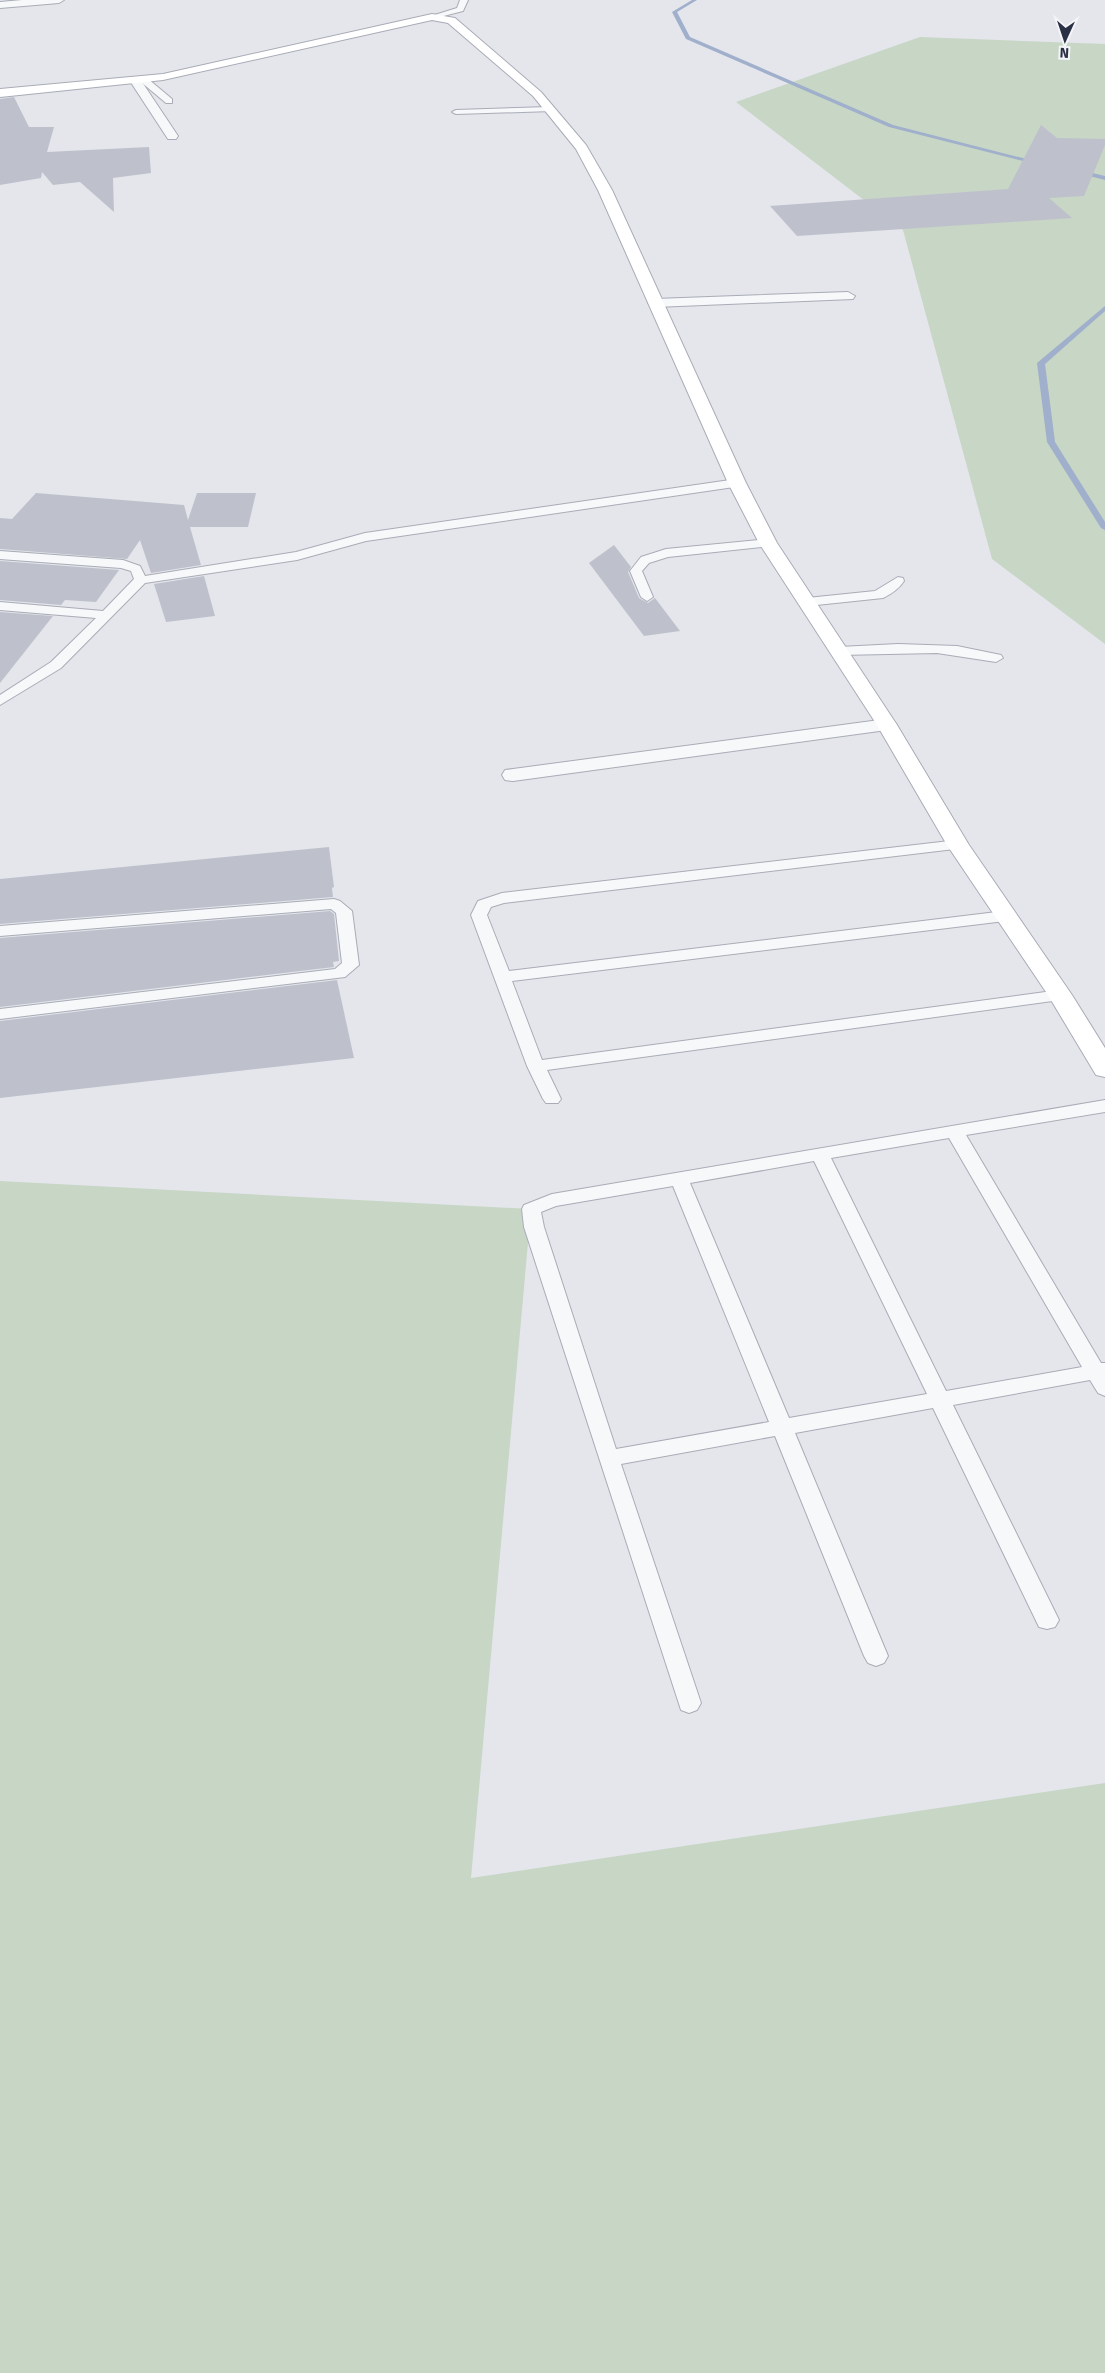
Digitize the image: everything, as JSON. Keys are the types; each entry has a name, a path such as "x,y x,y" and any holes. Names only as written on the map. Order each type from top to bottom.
{"street":[{"path":"0,4 60,0"},
{"path":"0,93 140,80 432,17 451,20 537,94 582,148 605,190 737,483 768,543 888,726 958,845 1060,995 1105,1069"},
{"path":"140,80 172,136"},
{"path":"656,303 848,296"},
{"path":"513,775 888,726"}],"lane":[{"path":"432,17 460,8 464,0"},
{"path":"140,80 169,101"},
{"path":"456,112 549,109"},
{"path":"0,701 56,665 141,580 297,556 365,537 737,483"},
{"path":"647,597 636,571 645,560 666,553 768,543"},
{"path":"0,555 123,564 136,569 141,580"},
{"path":"807,602 878,595 887,591 898,580"},
{"path":"0,606 108,614"},
{"path":"839,651 950,648 970,650 996,658"},
{"path":"552,1099 536,1066 479,915 484,904 502,898 958,845"},
{"path":"0,931 334,904 344,911 351,965 339,974 0,1014"},
{"path":"504,977 1005,916"},
{"path":"536,1066 1060,995"},
{"path":"688,1703 534,1228 531,1209 552,1200 1105,1106"},
{"path":"608,1458 940,1398 1102,1376 954,1133"},
{"path":"820,1154 1047,1620"},
{"path":"679,1178 876,1656"}],"green space":[{"path":"920,37 1105,44 1105,644 992,559 903,230 736,102"},
{"path":"0,1181 531,1209 471,1878 1105,1783 1105,2373 0,2373"}],"building":[{"path":"14,97 29,127 54,127 47,152 149,147 151,173 113,178 114,212 80,182 53,185 42,172 41,178 0,185 0,99"},
{"path":"1041,125 1057,138 1105,139 1105,145 1084,196 1049,198 1072,218 797,236 770,206 1008,189"},
{"path":"36,493 184,505 188,520 197,493 256,493 248,527 190,527 201,565 151,573 140,540 127,559 0,549 0,518 12,519"},
{"path":"614,545 631,567 628,572 639,598 648,603 655,598 680,631 644,636 589,563"},
{"path":"0,561 119,570 96,602 65,600 61,605 0,600"},
{"path":"204,576 215,616 166,622 154,584"},
{"path":"0,612 53,616 0,683"},
{"path":"329,847 334,887 332,888 333,897 0,924 0,879"},
{"path":"330,911 334,914 339,961 333,962 334,967 0,1007 0,938"},
{"path":"337,980 354,1058 0,1098 0,1021"}],"waterway":[{"path":"695,0 674,12 688,38 891,126 1039,163"},
{"path":"1076,171 1105,178"},
{"path":"1105,308 1041,363 1051,442 1105,528"}]}
